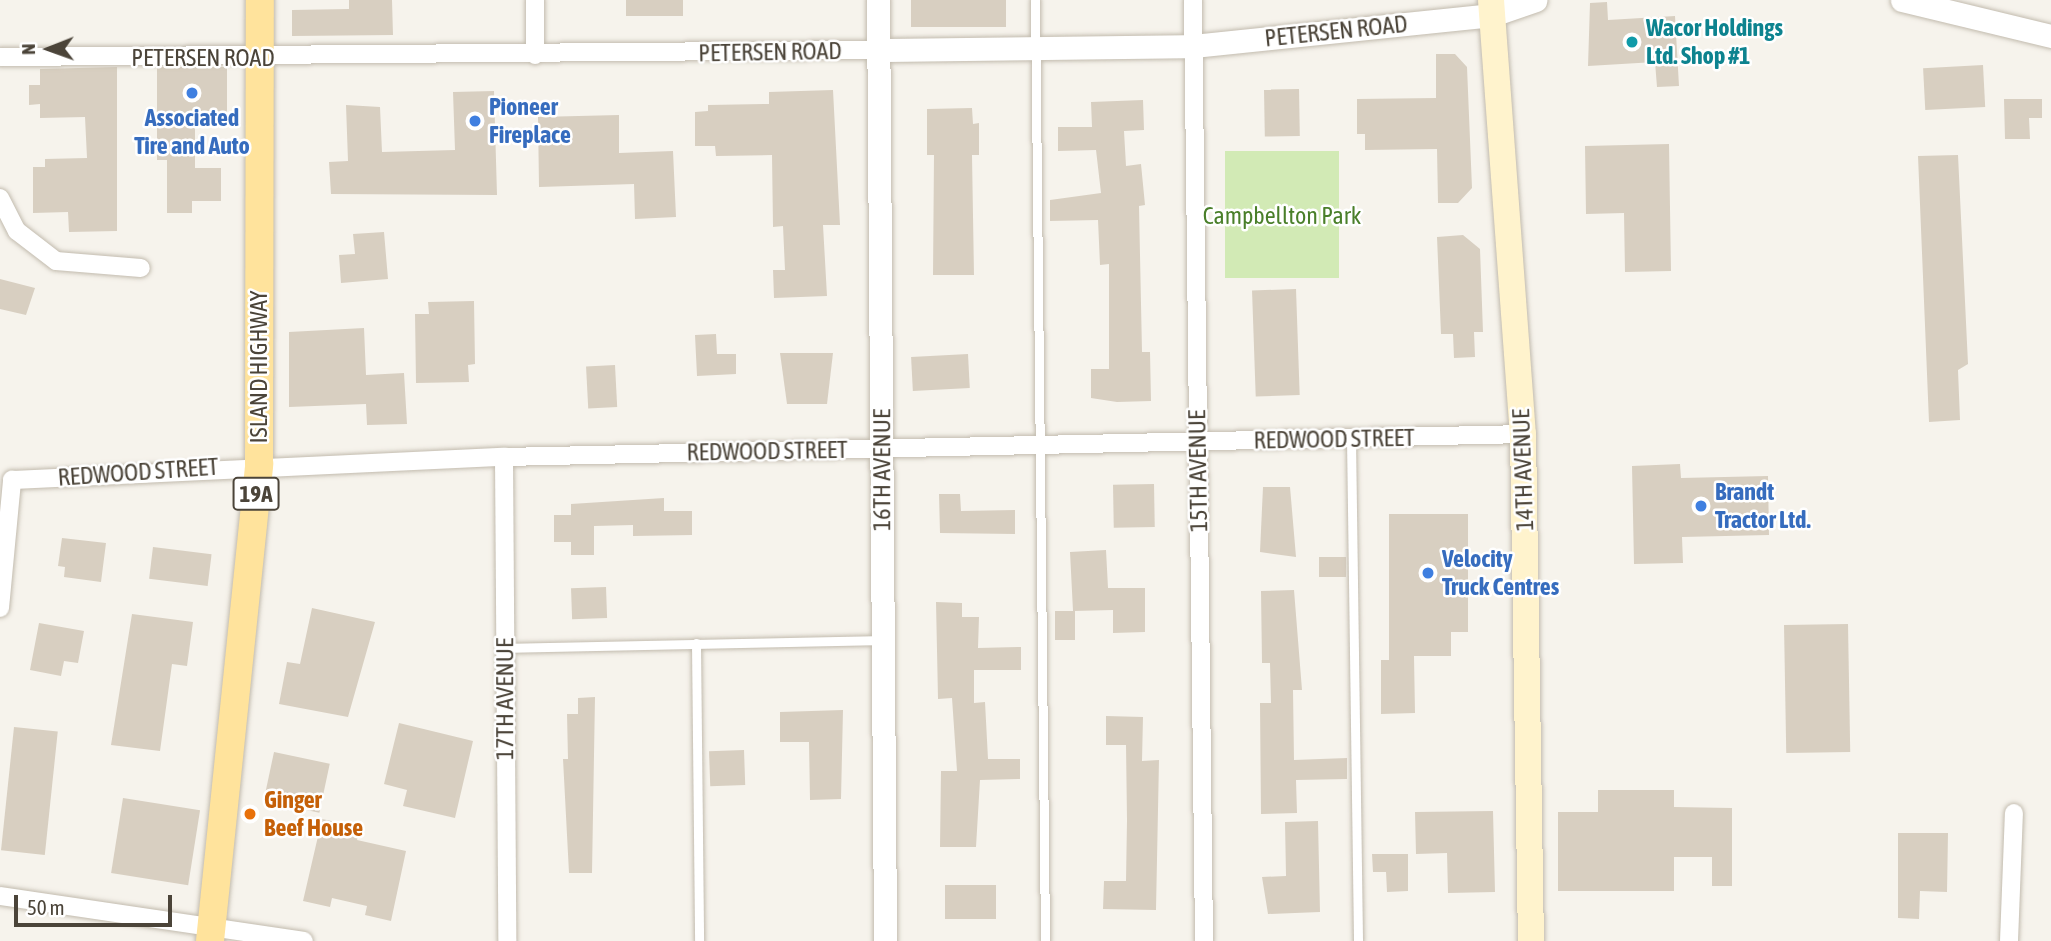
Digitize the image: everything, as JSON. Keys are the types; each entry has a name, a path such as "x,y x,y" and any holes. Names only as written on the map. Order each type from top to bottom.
{"main road":[{"name":"ISLAND HIGHWAY","path":"211,934 260,465 260,0"},
{"name":"14TH AVENUE","path":"1491,7 1523,434 1531,941"}],"street":[{"path":"535,0 535,55"},
{"name":"16TH AVENUE","path":"878,0 885,941"},
{"name":"15TH AVENUE","path":"1193,0 1204,941"},
{"name":"PETERSEN ROAD","path":"0,57 260,58 1193,46 1536,0"},
{"path":"1902,0 2051,36"},
{"path":"0,198 17,231 56,261 141,268"},
{"name":"REDWOOD STREET","path":"0,608 12,480 260,465 504,457 1523,434"},
{"name":"17TH AVENUE","path":"504,457 507,941"},
{"path":"2009,941 2014,813"},
{"path":"0,897 211,934 304,941"}],"lane":[{"path":"1035,0 1045,941"},
{"path":"1351,438 1358,941"},
{"path":"505,648 883,640"},
{"path":"696,642 699,941"}],"green space":[{"name":"Campbellton Park","path":"1225,151 1339,151 1339,278 1225,278"}],"building":[{"path":"349,0 392,0 393,35 292,36 292,10 349,9"},
{"path":"626,0 683,0 683,16 626,16"},
{"path":"911,0 1006,0 1006,27 911,27"},
{"name":"Wacor Holdings Ltd. Shop #1","path":"1607,2 1608,20 1675,16 1679,86 1657,87 1655,62 1588,66 1590,3"},
{"path":"1436,54 1455,54 1467,67 1472,188 1458,203 1438,203 1437,149 1365,150 1365,134 1357,134 1357,99 1436,98"},
{"path":"1983,65 1985,107 1925,110 1923,68"},
{"path":"117,67 117,231 69,232 68,212 33,213 33,167 45,167 45,159 87,158 85,117 40,118 40,104 29,105 29,85 40,85 40,69"},
{"name":"Associated Tire and Auto","path":"157,67 227,67 227,118 195,118 195,168 221,168 221,201 192,201 192,213 167,213 167,160 157,160"},
{"path":"1299,89 1300,136 1265,137 1264,90"},
{"path":"833,90 840,225 823,225 827,296 774,298 773,270 785,270 783,226 773,227 772,155 716,156 715,146 695,146 695,112 708,111 708,105 769,104 769,92"},
{"name":"Pioneer Fireplace","path":"494,91 497,195 331,194 329,162 348,161 346,105 380,107 382,152 455,150 453,92"},
{"path":"2004,99 2042,99 2042,118 2029,118 2030,139 2005,139"},
{"path":"1143,100 1144,130 1124,131 1126,166 1141,164 1145,205 1139,206 1142,352 1150,352 1151,401 1117,402 1091,398 1091,369 1109,369 1109,264 1100,265 1098,220 1050,221 1050,200 1101,193 1096,150 1058,151 1058,127 1092,127 1091,102"},
{"path":"972,108 973,124 979,123 979,155 972,155 974,275 933,275 934,155 927,155 927,109"},
{"path":"619,115 619,153 673,151 676,217 635,219 634,184 539,187 538,117"},
{"path":"1669,144 1671,271 1625,272 1624,213 1586,214 1585,146"},
{"path":"1958,155 1968,364 1958,370 1960,420 1929,422 1918,156"},
{"path":"384,232 388,279 341,283 339,255 355,254 353,234"},
{"path":"1463,235 1480,249 1483,332 1474,332 1475,357 1454,358 1453,334 1441,334 1437,237"},
{"path":"0,279 35,288 26,315 0,309"},
{"path":"1296,289 1300,395 1256,396 1252,291"},
{"path":"474,301 475,364 468,365 469,382 416,383 415,314 429,314 428,302"},
{"path":"364,328 366,375 404,373 407,424 367,425 366,404 289,407 289,332"},
{"path":"716,334 717,354 736,354 736,374 697,376 695,335"},
{"path":"780,353 833,353 827,404 787,404"},
{"path":"968,354 970,388 913,391 911,357"},
{"path":"615,365 617,407 588,408 586,367"},
{"name":"Brandt Tractor Ltd.","path":"1680,464 1681,478 1768,476 1769,535 1682,537 1683,563 1634,564 1632,466"},
{"path":"1154,484 1155,527 1114,528 1113,485"},
{"path":"1263,487 1290,487 1296,557 1260,552"},
{"path":"939,494 960,494 961,511 1015,510 1015,534 940,533"},
{"path":"664,498 664,511 692,511 692,535 633,536 633,525 594,526 594,555 571,555 571,542 554,542 554,515 571,515 571,504"},
{"name":"Velocity Truck Centres","path":"1389,514 1468,514 1468,632 1451,632 1451,656 1414,656 1415,713 1381,714 1381,660 1389,660"},
{"path":"62,538 106,543 101,582 64,577 65,567 58,566"},
{"path":"153,547 212,554 208,586 149,579"},
{"path":"1106,550 1108,588 1145,588 1145,632 1113,633 1113,610 1073,611 1070,552"},
{"path":"1319,557 1346,557 1346,577 1319,577"},
{"path":"606,587 607,618 572,619 571,588"},
{"path":"1294,590 1302,690 1293,690 1294,760 1347,758 1347,779 1296,780 1297,813 1261,814 1260,703 1271,703 1270,663 1262,663 1261,591"},
{"path":"936,602 962,603 962,617 979,617 978,648 1021,647 1021,670 974,670 974,703 985,702 988,759 1020,759 1020,779 980,780 976,847 940,847 941,771 957,771 952,698 938,699"},
{"path":"312,608 375,622 348,717 279,704 287,662 300,664"},
{"path":"1055,611 1075,611 1075,640 1055,640"},
{"path":"132,614 193,622 187,666 172,664 160,751 111,745"},
{"path":"39,623 84,631 78,663 64,661 61,676 30,670"},
{"path":"1848,624 1850,752 1786,753 1784,625"},
{"path":"595,697 592,873 569,873 563,759 568,759 567,714 578,714 578,698"},
{"path":"843,710 841,799 810,800 809,742 780,742 780,712"},
{"path":"1106,716 1143,717 1142,761 1159,760 1156,910 1103,909 1104,881 1126,881 1127,820 1126,745 1106,745"},
{"path":"399,723 473,741 455,818 403,806 407,790 384,784"},
{"path":"14,727 58,732 45,855 1,850"},
{"path":"744,750 745,785 710,786 709,751"},
{"path":"274,752 330,764 319,813 264,801"},
{"path":"1598,790 1674,790 1674,807 1732,808 1732,886 1712,886 1712,857 1674,857 1674,891 1558,891 1558,812 1598,812"},
{"path":"123,798 200,810 188,885 111,873"},
{"path":"1493,811 1495,892 1448,893 1447,853 1416,854 1415,812"},
{"path":"322,819 360,827 357,840 406,851 391,921 365,915 367,906 332,898 330,907 303,901"},
{"path":"1318,821 1320,912 1268,914 1262,877 1286,876 1285,822"},
{"path":"1898,833 1948,833 1947,892 1920,891 1919,919 1898,918"},
{"path":"1372,854 1408,854 1408,891 1387,892 1386,872 1373,872"},
{"path":"945,885 996,885 996,919 945,919"}],"place":[{"name":"Wacor Holdings Ltd. Shop #1","path":"1632,42"},
{"name":"Associated Tire and Auto","path":"192,93"},
{"name":"Pioneer Fireplace","path":"475,121"},
{"name":"Brandt Tractor Ltd.","path":"1701,506"},
{"name":"Velocity Truck Centres","path":"1428,573"},
{"name":"Ginger Beef House","path":"250,814"}]}
